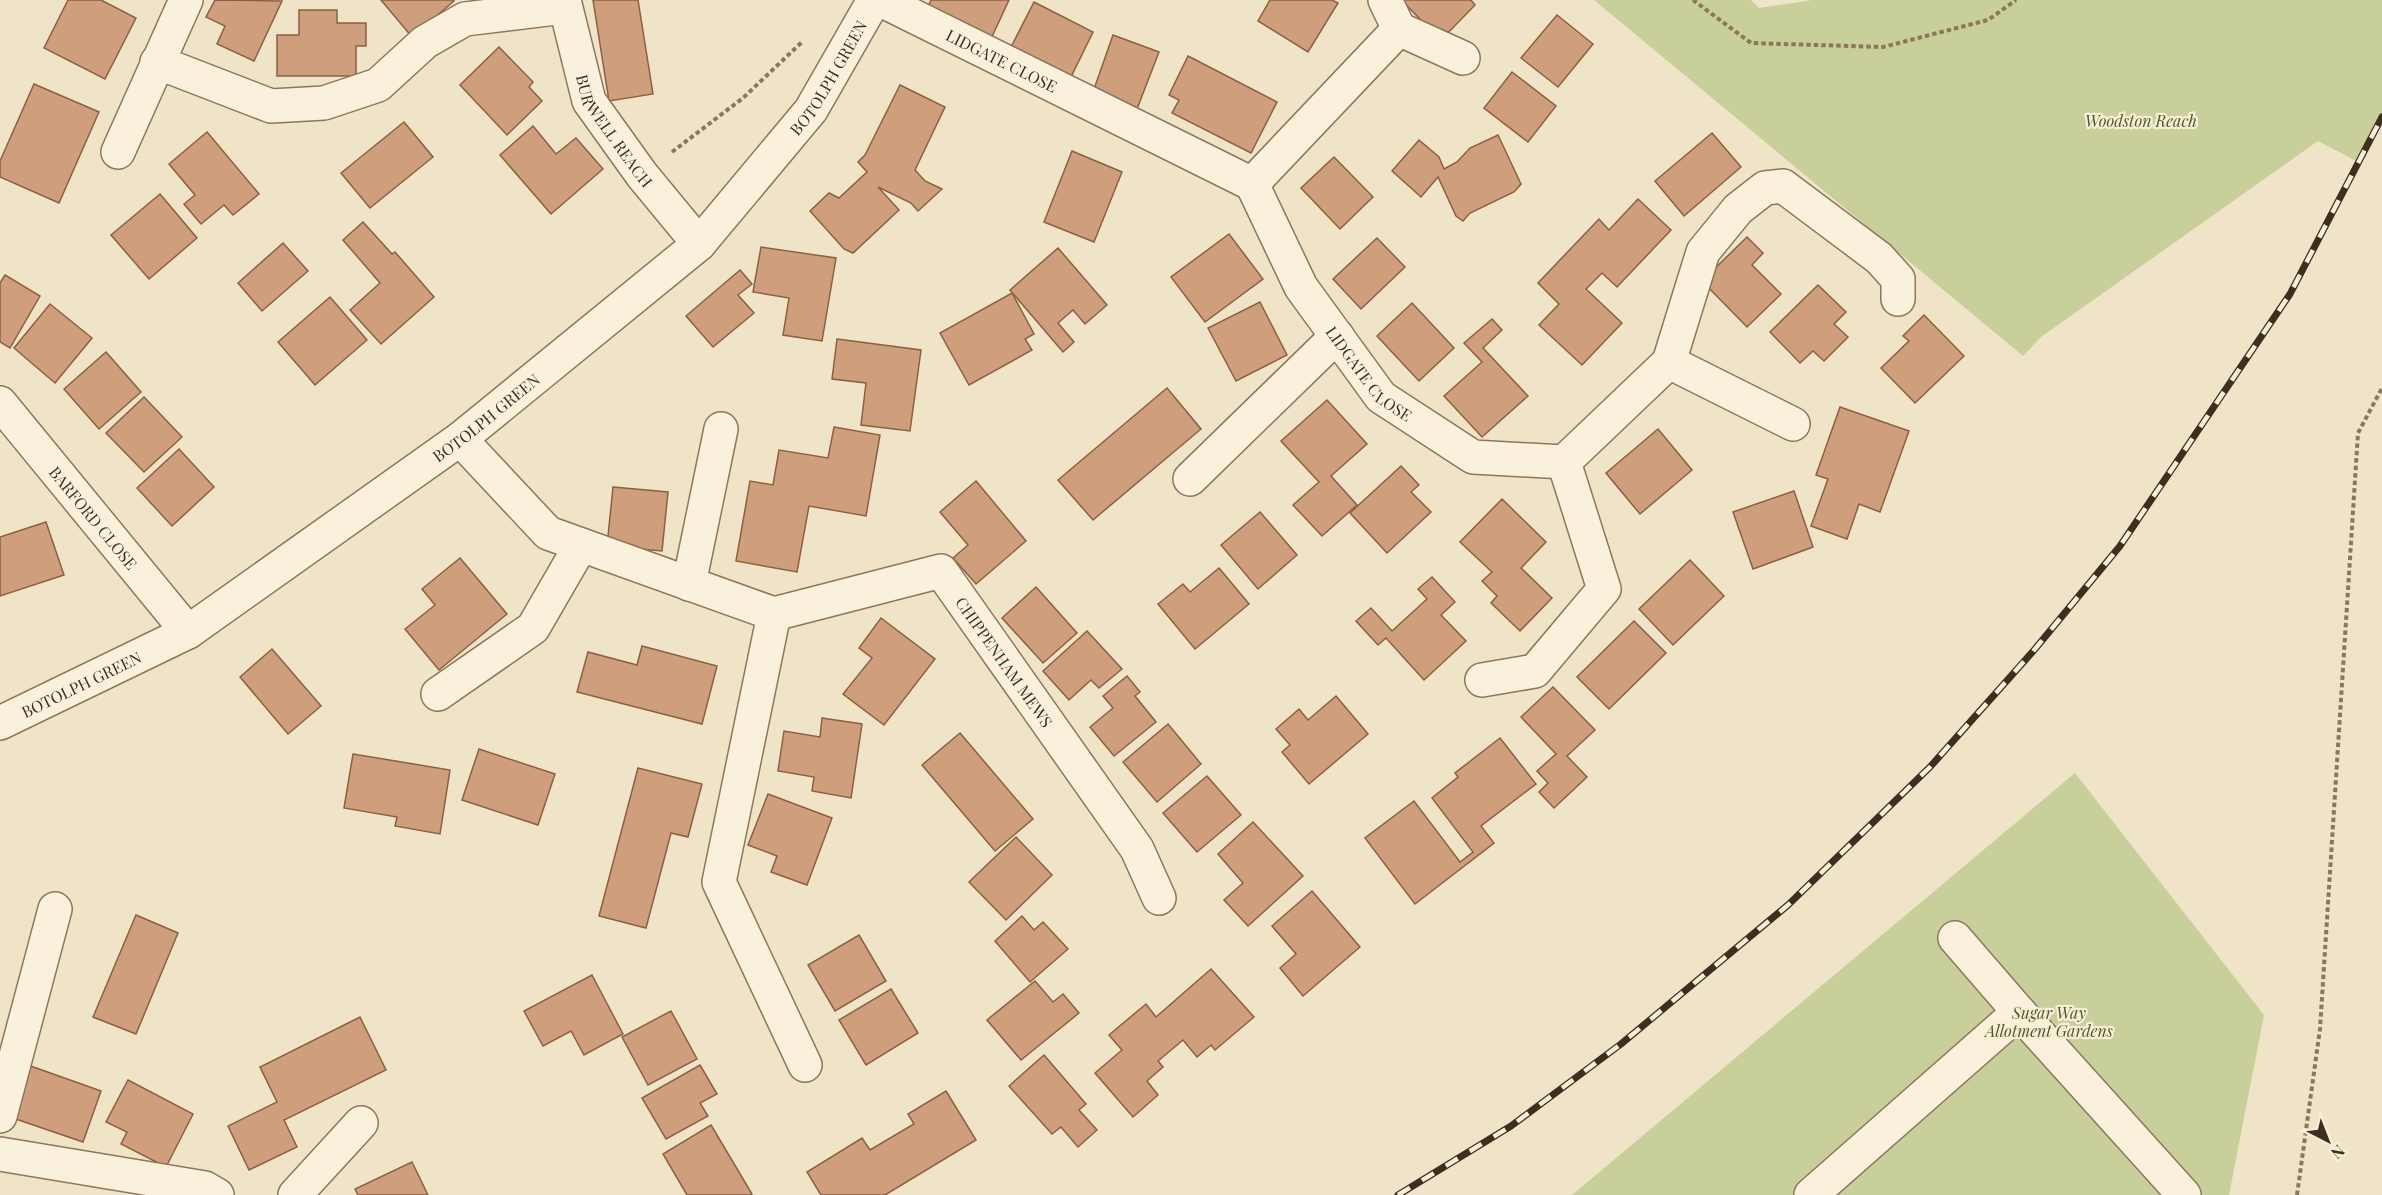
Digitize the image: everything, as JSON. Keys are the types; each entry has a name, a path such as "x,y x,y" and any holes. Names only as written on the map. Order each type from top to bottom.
{"street":[{"path":"117,152 186,0"},
{"name":"BOTOLPH GREEN","path":"0,723 188,632 460,439 699,244 811,110 874,0"},
{"name":"LIDGATE CLOSE","path":"880,0 1252,184 1301,287 1381,397 1473,457 1564,462"},
{"path":"1385,0 1399,29 1463,58"},
{"path":"157,62 271,106 324,103 378,85 425,42 465,19 564,4"},
{"name":"BURWELL REACH","path":"564,4 590,101 642,175 699,244"},
{"path":"1252,184 1399,29"},
{"path":"1482,680 1535,671 1604,589 1564,462 1669,362 1703,252 1738,209 1765,188 1783,186 1879,258 1898,279 1898,299"},
{"path":"1190,479 1337,336"},
{"path":"1669,362 1792,424"},
{"name":"BARFORD CLOSE","path":"0,403 188,632"},
{"path":"689,584 721,429"},
{"path":"460,439 548,533 774,614 719,882 805,1065"},
{"path":"438,694 533,628 581,545"},
{"name":"CHIPPENHAM MEWS","path":"774,614 941,572 1137,849 1159,898"},
{"path":"0,1116 55,909"},
{"path":"1955,938 2184,1195"},
{"path":"1811,1195 2019,1012"},
{"path":"295,1195 361,1123"},
{"path":"0,1154 205,1188 217,1195"}],"path":[{"path":"1693,0 1751,43 1884,47 1988,20 2016,0"},
{"path":"642,175 743,98 808,35"},
{"path":"2297,1195 2320,1029 2358,433 2382,388"}],"green space":[{"name":"Woodston Reach","path":"1594,0 1751,0 1759,8 1812,0 2382,0 2382,117 2360,163 2318,141 2041,337 2023,356"},
{"name":"Sugar Way Allotment Gardens","path":"2075,773 2264,1015 2229,1195 1572,1195"}],"building":[{"path":"68,0 101,0 136,18 105,79 44,48"},
{"path":"215,0 282,1 254,61 217,44 225,26 206,17"},
{"path":"381,0 453,0 454,1 412,37"},
{"path":"593,0 638,0 653,94 609,101"},
{"path":"931,0 1009,0 990,41 926,11"},
{"path":"1270,0 1332,0 1338,3 1308,52 1258,21"},
{"path":"1401,0 1471,0 1475,5 1441,40"},
{"path":"1034,2 1093,32 1070,79 1010,49"},
{"path":"299,10 337,10 337,23 366,23 366,46 356,46 356,76 277,76 277,35 299,35"},
{"path":"1557,15 1593,44 1558,87 1521,58"},
{"path":"1113,35 1159,52 1137,109 1093,92"},
{"path":"499,47 533,82 529,87 542,101 507,135 460,85"},
{"path":"1188,56 1277,102 1251,153 1172,113 1179,100 1169,95"},
{"path":"1512,72 1556,106 1528,142 1484,108"},
{"path":"34,84 99,112 59,203 0,177 0,161"},
{"path":"900,85 945,107 915,170 925,181 942,189 918,211 911,203 878,187 899,210 853,253 844,249 810,211 829,193 839,198 867,172 858,162 865,155"},
{"path":"404,122 433,157 370,208 341,173"},
{"path":"533,126 556,154 576,138 603,169 551,214 500,155"},
{"path":"207,132 259,194 233,215 224,205 201,224 184,204 195,195 169,164"},
{"path":"1712,133 1741,167 1684,216 1655,181"},
{"path":"1498,135 1521,184 1514,192 1470,213 1463,221 1456,216 1438,177 1421,197 1392,171 1419,140 1439,157 1444,169 1457,162 1470,148"},
{"path":"1072,151 1122,172 1094,242 1044,222"},
{"path":"1334,157 1373,197 1340,229 1301,188"},
{"path":"160,194 197,238 149,279 111,235"},
{"path":"1638,199 1671,230 1617,287 1602,273 1586,289 1622,323 1582,365 1539,325 1559,304 1538,283 1599,219 1609,230"},
{"path":"363,222 392,254 395,252 434,297 381,344 350,310 380,283 343,240"},
{"path":"1229,234 1263,279 1205,322 1171,277"},
{"path":"1747,237 1763,253 1752,265 1781,294 1747,327 1702,281"},
{"path":"1377,238 1405,267 1361,309 1333,279"},
{"path":"283,243 308,271 262,311 238,283"},
{"path":"761,247 836,258 822,341 783,335 789,298 753,292"},
{"path":"1058,248 1107,305 1085,324 1073,310 1058,323 1074,342 1063,352 1010,290"},
{"path":"740,270 752,284 738,295 754,313 713,347 686,316"},
{"path":"5,275 40,296 10,348 0,342 0,283"},
{"path":"1818,285 1846,312 1834,324 1848,337 1824,361 1813,351 1800,363 1770,332"},
{"path":"1012,293 1034,334 1025,339 1032,350 969,385 940,333"},
{"path":"330,297 367,340 315,385 278,342"},
{"path":"1260,302 1287,355 1236,381 1208,328"},
{"path":"1412,303 1454,348 1419,381 1377,336"},
{"path":"50,304 92,338 55,383 14,348"},
{"path":"1924,315 1964,356 1915,403 1881,368 1909,341 1903,336"},
{"path":"1492,319 1502,330 1483,348 1528,396 1482,437 1444,396 1482,362 1464,343"},
{"path":"837,339 921,350 910,431 861,425 866,383 832,379"},
{"path":"106,352 141,392 99,429 64,389"},
{"path":"1167,388 1201,429 1093,520 1058,480"},
{"path":"144,397 182,437 144,472 106,433"},
{"path":"1327,400 1367,444 1331,476 1357,505 1322,536 1293,505 1319,482 1281,441"},
{"path":"1840,407 1909,431 1880,512 1859,504 1847,539 1811,526 1828,479 1816,475"},
{"path":"834,427 880,435 866,516 809,506 797,572 736,561 750,481 773,485 779,450 828,458"},
{"path":"1658,429 1692,470 1640,514 1606,473"},
{"path":"179,449 214,487 172,526 137,488"},
{"path":"1401,466 1419,485 1411,492 1431,512 1387,553 1350,513"},
{"path":"976,481 1026,541 976,584 953,558 968,545 940,512"},
{"path":"613,487 668,492 662,551 607,546"},
{"path":"1794,491 1813,547 1753,569 1733,512"},
{"path":"1502,499 1546,542 1521,568 1552,598 1520,631 1491,603 1497,596 1482,581 1492,572 1460,542"},
{"path":"1260,512 1297,555 1258,589 1221,545"},
{"path":"46,522 64,575 0,596 0,537"},
{"path":"460,558 507,614 439,670 405,629 435,605 422,589"},
{"path":"1690,560 1724,596 1673,645 1639,609"},
{"path":"1219,568 1249,604 1195,649 1158,604 1183,584 1190,592"},
{"path":"1432,577 1455,602 1441,615 1466,641 1424,680 1386,638 1378,645 1356,621 1371,608 1392,631 1427,599 1418,589"},
{"path":"1036,587 1077,633 1043,663 1002,618"},
{"path":"881,618 935,659 884,725 843,694 872,658 859,648"},
{"path":"1634,621 1666,653 1609,709 1577,677"},
{"path":"1087,631 1122,669 1099,688 1091,680 1069,700 1043,671"},
{"path":"642,646 717,666 702,724 577,692 588,652 637,665"},
{"path":"272,649 321,706 288,734 240,677"},
{"path":"1127,676 1140,692 1135,696 1156,722 1114,756 1090,727 1113,708 1103,696"},
{"path":"1553,687 1595,730 1567,756 1587,777 1554,808 1539,792 1548,783 1537,771 1556,754 1521,717"},
{"path":"1336,696 1368,734 1309,784 1282,752 1290,745 1276,729 1299,709 1308,720"},
{"path":"822,718 862,724 851,798 812,791 814,777 778,771 784,731 820,737"},
{"path":"1168,724 1201,764 1157,802 1123,762"},
{"path":"960,733 1033,819 995,851 922,765"},
{"path":"1500,738 1536,784 1481,826 1494,843 1415,904 1365,838 1414,801 1460,862 1473,852 1432,798 1458,777 1455,773"},
{"path":"479,749 555,774 538,825 462,800"},
{"path":"353,754 450,770 440,834 395,826 397,817 344,808"},
{"path":"638,768 702,784 688,837 671,833 646,928 599,916"},
{"path":"1207,776 1241,815 1197,852 1163,813"},
{"path":"768,794 832,818 807,885 771,872 777,856 748,845"},
{"path":"1253,822 1303,876 1248,926 1224,900 1243,883 1218,854"},
{"path":"1016,837 1052,875 1006,920 969,882"},
{"path":"1312,891 1360,947 1303,996 1280,968 1296,954 1272,926"},
{"path":"136,915 178,933 136,1034 93,1017"},
{"path":"1022,916 1034,930 1043,922 1068,949 1030,982 995,941"},
{"path":"859,935 886,981 835,1011 808,965"},
{"path":"1211,969 1254,1017 1215,1050 1211,1045 1197,1057 1183,1040 1158,1061 1163,1067 1147,1081 1158,1095 1133,1117 1095,1073 1122,1050 1109,1035 1146,1004 1156,1017"},
{"path":"592,975 623,1034 584,1055 571,1031 543,1046 524,1011"},
{"path":"1035,981 1053,1002 1063,994 1079,1013 1021,1060 987,1020"},
{"path":"891,989 918,1033 866,1065 839,1020"},
{"path":"671,1011 697,1059 648,1085 622,1037"},
{"path":"360,1017 386,1070 284,1120 297,1147 249,1170 228,1126 277,1102 260,1067"},
{"path":"1044,1055 1086,1104 1079,1110 1097,1130 1078,1147 1061,1127 1052,1134 1009,1086"},
{"path":"25,1064 101,1091 83,1142 7,1116"},
{"path":"700,1065 717,1094 700,1103 708,1116 666,1139 642,1098"},
{"path":"128,1080 193,1114 166,1167 121,1144 127,1132 106,1122"},
{"path":"946,1091 976,1140 885,1195 821,1195 807,1172 862,1138 870,1150 914,1124 908,1114"},
{"path":"711,1125 752,1194 687,1195 663,1154"},
{"path":"412,1162 428,1195 358,1195 355,1189"}],"railway":[{"path":"1398,1195 1511,1126 1621,1044 1788,905 1930,767 2035,649 2120,546 2290,294 2382,117"}]}
